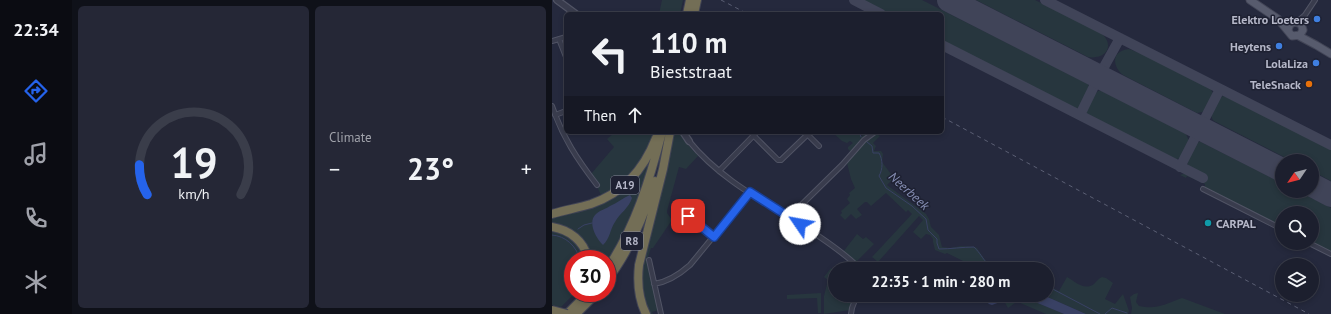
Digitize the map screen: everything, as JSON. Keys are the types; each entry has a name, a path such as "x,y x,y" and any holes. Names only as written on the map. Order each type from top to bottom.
{"highway":[{"path":"687,12 690,0"},
{"path":"694,12 697,0"},
{"name":"A19","path":"552,214 598,201 613,194 623,187 642,166 652,149 657,134"},
{"name":"R8","path":"616,255 633,222 649,177 661,134"},
{"name":"R8","path":"616,267 638,228 650,197 669,134"},
{"path":"646,314 639,295 639,265 663,169 670,134"},
{"path":"552,227 565,231 574,236 585,250"},
{"path":"562,314 573,302"},
{"path":"552,310 567,314 579,302"},
{"path":"576,314 588,302"}],"main road":[{"path":"1250,0 1278,19 1297,28 1316,45 1331,54"}],"street":[{"path":"557,0 573,12"},
{"path":"1297,28 1315,0"},
{"path":"552,41 564,38"},
{"path":"559,39 564,52"},
{"path":"552,106 555,116 575,156 597,185"},
{"path":"555,116 564,112"},
{"path":"684,134 705,159 719,171 830,244 852,262"},
{"path":"719,171 754,134"},
{"path":"756,134 778,160 781,160 805,134"},
{"path":"807,134 819,146"},
{"path":"789,217 842,165 864,140 872,134"},
{"path":"1203,189 1275,225"},
{"path":"654,284 686,269 694,262 750,192"},
{"path":"688,216 714,237"},
{"path":"1319,248 1331,254"},
{"path":"649,260 661,314"},
{"path":"851,314 854,302"}],"shaded area":[{"path":"662,0 683,0 680,12 659,12"},
{"path":"860,0 922,0 1088,84 1088,94 1079,109 1076,110 944,43 944,12 884,12"},
{"path":"976,0 1035,0 1101,33 1108,43 1108,47 1104,54 1088,57"},
{"path":"1129,49 1147,56 1211,89 1213,94 1205,111 1197,113 1123,75 1115,63 1115,59 1116,56 1123,50"},
{"path":"1098,91 1102,91 1186,134 1189,141 1182,156 1173,159 1087,115 1086,111"},
{"path":"1223,96 1233,99 1331,149 1331,181 1319,175 1319,154 1278,154 1214,121 1211,115 1213,108"},
{"path":"613,134 653,134 645,152 634,169 619,184 601,195 591,174 614,147 607,139"},
{"path":"675,134 680,134 698,156 686,169 679,167 667,211 672,220 653,248 651,248 648,257 659,310 652,312 653,314 650,314 642,294 642,270"},
{"path":"834,134 860,134 861,136 871,134 851,152 848,147 853,143 850,141 847,143 842,141"},
{"path":"876,134 880,136 873,143 876,146 874,151 881,151 883,154 882,162 894,178 887,185 926,214 931,227 939,235 942,247 975,247 988,262 965,262 947,253 945,254 935,250 933,239 930,235 926,234 921,239 913,232 923,220 919,216 878,262 872,257 912,214 908,210 906,212 886,193 871,206 865,202 857,209 862,215 856,219 851,214 845,220 840,215 842,213 841,211 850,203 847,199 850,195 849,193 855,188 847,163 864,141"},
{"path":"1201,142 1275,179 1275,198 1312,198 1331,208 1331,252 1319,246 1319,206 1275,206 1275,223 1205,188 1205,184 1187,176 1186,178 1180,175 1186,173 1203,181 1205,176 1189,167 1187,163 1195,144"},
{"path":"652,155 628,224 614,250 588,250 552,224 552,217 596,205"},
{"path":"552,231 568,237 580,250 564,250 564,302 566,302 561,307 552,305"},
{"path":"857,234 863,239 866,237 874,244 856,262 854,262 843,252"},
{"path":"828,272 828,280 824,277"},
{"path":"1067,277 1080,285 1087,287 1094,284 1102,277 1106,278 1113,283 1105,299 1115,304 1123,294 1129,311 1128,314 1086,314 1054,300 1054,288 1059,291"},
{"path":"828,280 828,302 851,303 850,310 824,314 824,296"},
{"path":"821,293 821,313 818,313 817,298 787,299 787,295"},
{"path":"1138,293 1136,302 1139,306 1156,307 1182,298 1225,314 1131,314 1132,308 1130,297"},
{"path":"1005,302 1018,302 1015,303 1008,308"},
{"path":"1018,302 1036,302 1064,314 1046,314"}],"water":[{"path":"630,195 632,198 631,202 615,222 607,240 603,245 592,225 593,217 599,211"},
{"path":"1054,300 1086,314 1064,314 1035,302 1054,302"},
{"path":"987,302 1000,302 992,305"}],"waterway":[{"name":"Neerbeek","path":"867,142 872,146 873,153 879,153 882,162 879,176 886,188 912,206 926,219 928,230 937,239 939,249 974,247 986,262"},
{"path":"578,229 584,225 592,223"},
{"path":"552,235 562,237 570,242 576,250"},
{"name":"Neerbeek","path":"1054,290 1100,314"},
{"name":"Neerbeek","path":"1105,314 1112,308 1127,313"}],"taxiway":[{"path":"854,0 877,12"},
{"path":"1045,0 1331,145"},
{"path":"1080,115 1120,38"},
{"path":"944,46 1203,178"},
{"path":"1180,167 1220,89"}],"runway":[{"path":"949,0 1275,166"},
{"path":"1319,189 1331,195"}],"railway":[{"path":"721,0 744,12"},
{"path":"944,118 1309,314"}],"place":[{"name":"Elektro Loeters","path":"1317,19"},
{"name":"Heytens","path":"1279,46"},
{"name":"LolaLiza","path":"1316,63"},
{"name":"TeleSnack","path":"1309,84"},
{"name":"CARPAL","path":"1208,223"}],"route":[{"path":"688,216 714,237 750,192 800,224"}]}
